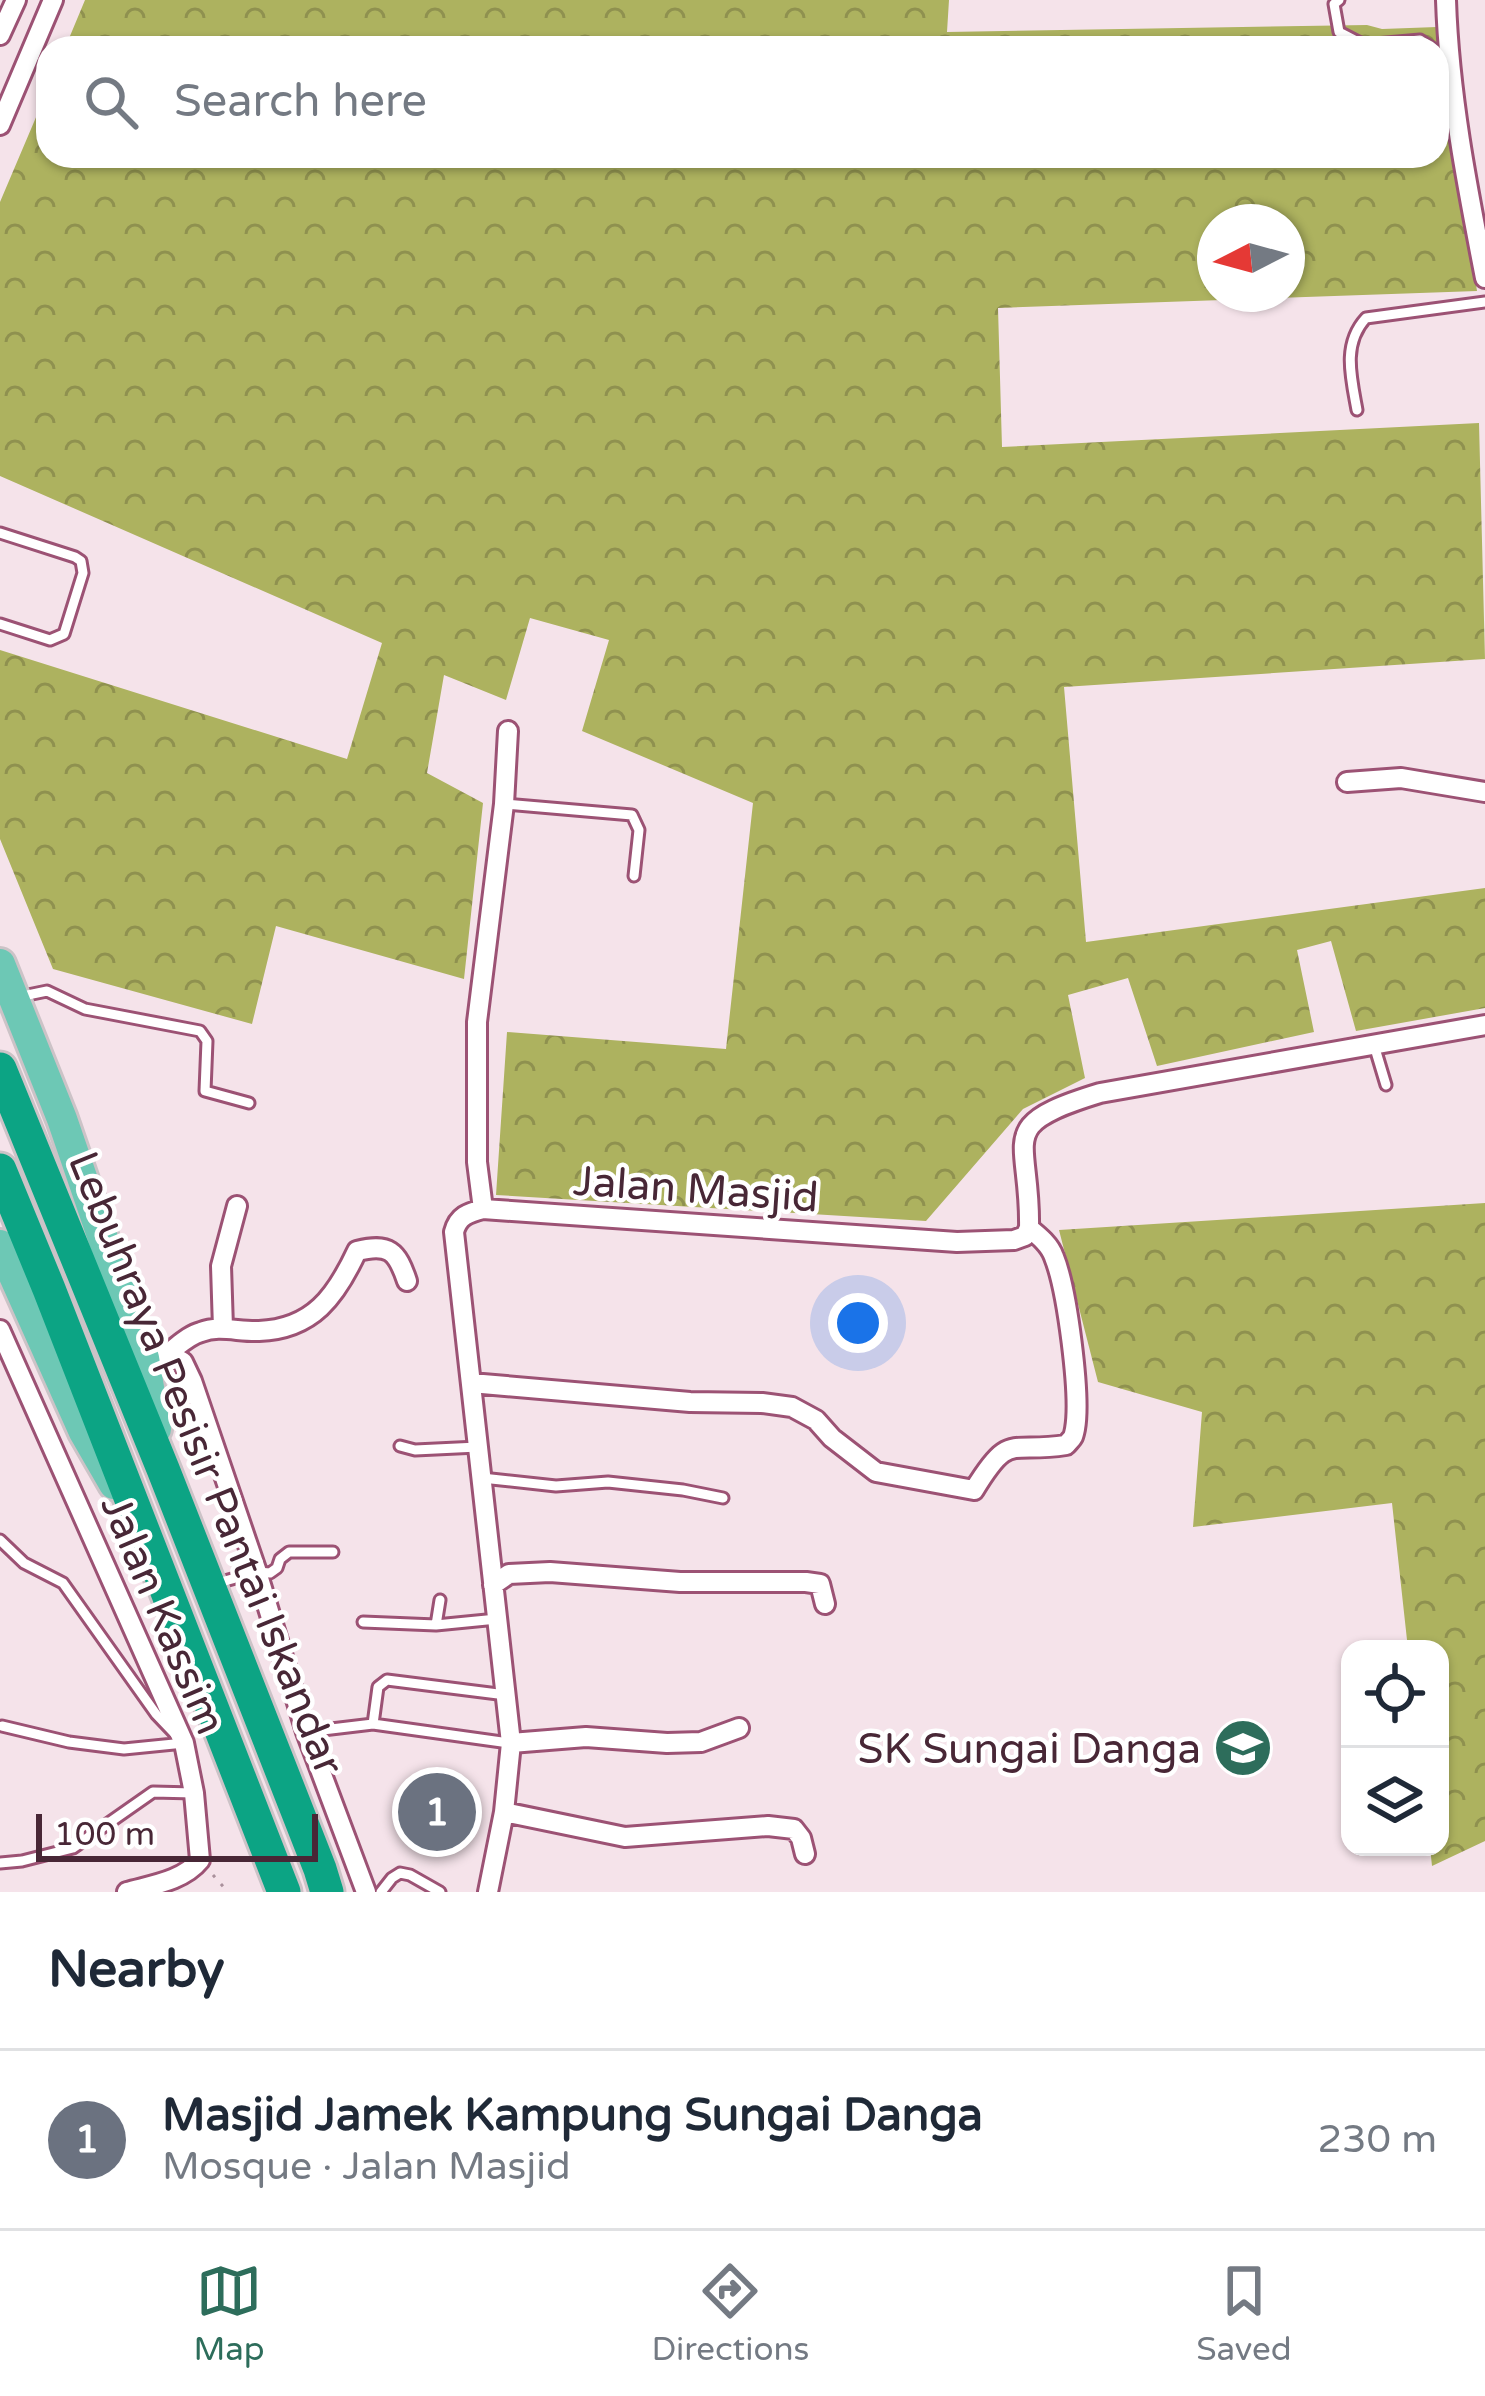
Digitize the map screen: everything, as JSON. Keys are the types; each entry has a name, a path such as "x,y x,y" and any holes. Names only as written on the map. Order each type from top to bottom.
{"highway":[{"name":"Lebuhraya Pesisir Pantai Iskandar","path":"0,1069 326,1884"},
{"name":"Lebuhraya Pesisir Pantai Iskandar","path":"0,1170 284,1892"}],"main road":[{"path":"0,964 156,1356 163,1469"},
{"path":"0,1245 84,1432 150,1546"}],"street":[{"path":"0,35 16,0"},
{"path":"37,36 52,0"},
{"path":"1441,36 1446,0"},
{"path":"0,125 36,38"},
{"path":"1449,90 1478,202 1485,278"},
{"path":"488,1892 511,1743 454,1232 463,1216 483,1209 477,1162 477,1022 504,804 508,731"},
{"path":"1347,782 1401,778 1485,791"},
{"path":"471,1383 792,1407 816,1420 876,1472 974,1490 993,1458 1012,1448 1066,1445 1076,1427 1072,1355 1059,1275 1054,1255 1029,1228 1023,1144 1026,1130 1045,1112 1100,1093 1485,1025"},
{"path":"223,1328 221,1266 237,1206"},
{"name":"Jalan Masjid","path":"483,1209 957,1242 1014,1240 1025,1236 1029,1228"},
{"path":"156,1356 201,1331 263,1331 302,1321 324,1307 357,1251 388,1249 400,1262 407,1281"},
{"name":"Jalan Kassim","path":"0,1330 6,1357 184,1743 200,1860"},
{"path":"156,1356 183,1363 192,1382 306,1732 366,1892"},
{"path":"494,1585 509,1574 550,1572 680,1582 806,1582 820,1584 825,1604"},
{"path":"184,1743 219,1727"},
{"path":"511,1743 586,1737 700,1742 739,1728"},
{"path":"504,1811 625,1837 768,1826 794,1829 805,1854"},
{"path":"127,1892 178,1884 200,1860"}],"lane":[{"path":"1339,0 1334,4 1339,32 1347,36"},
{"path":"1358,410 1350,372 1351,346 1366,318 1485,302"},
{"path":"0,533 75,557 83,573 64,634 58,639 0,624"},
{"path":"504,804 632,815 639,824 634,876"},
{"path":"14,999 47,991 85,1009 200,1031 207,1042 205,1091 249,1102"},
{"path":"1374,1045 1386,1085"},
{"path":"400,1446 415,1450 478,1448"},
{"path":"482,1478 556,1486 608,1482 723,1498"},
{"path":"0,1540 24,1563 64,1583 156,1714 184,1743"},
{"path":"209,1586 274,1571 289,1552 333,1552"},
{"path":"436,1625 440,1600"},
{"path":"363,1622 436,1625 497,1619"},
{"path":"373,1724 379,1687 387,1680 506,1695"},
{"path":"306,1732 373,1724 511,1743"},
{"path":"2,1726 124,1749 184,1743"},
{"path":"0,1863 73,1848 153,1792 194,1793"},
{"path":"381,1892 392,1878 405,1873 440,1892"}],"path":[{"path":"200,1860 228,1892"}],"green space":[{"path":"85,0 949,0 947,32 1367,25 1437,27 1438,36 70,36"},
{"path":"1449,106 1477,291 1305,297 1305,204 1197,204 1197,301 998,308 1002,447 1479,423 1485,659 1064,687 1086,942 1485,888 1485,1008 1356,1031 1331,941 1297,950 1314,1032 1157,1066 1128,978 1068,995 1085,1078 1023,1109 926,1221 496,1195 507,1032 726,1049 753,803 582,731 609,640 530,618 506,700 444,675 427,773 483,803 464,979 276,926 252,1024 53,969 0,839 0,650 347,759 382,643 0,476 0,202 36,117 36,168 1449,168"},
{"path":"1485,1203 1485,1841 1432,1866 1431,1856 1449,1856 1449,1640 1407,1640 1392,1503 1193,1527 1202,1412 1098,1382 1059,1230"}],"place":[{"name":"SK Sungai Danga","path":"1243,1748"},
{"name":"Masjid Jamek Kampung Sungai Danga","path":"437,1812"}]}
